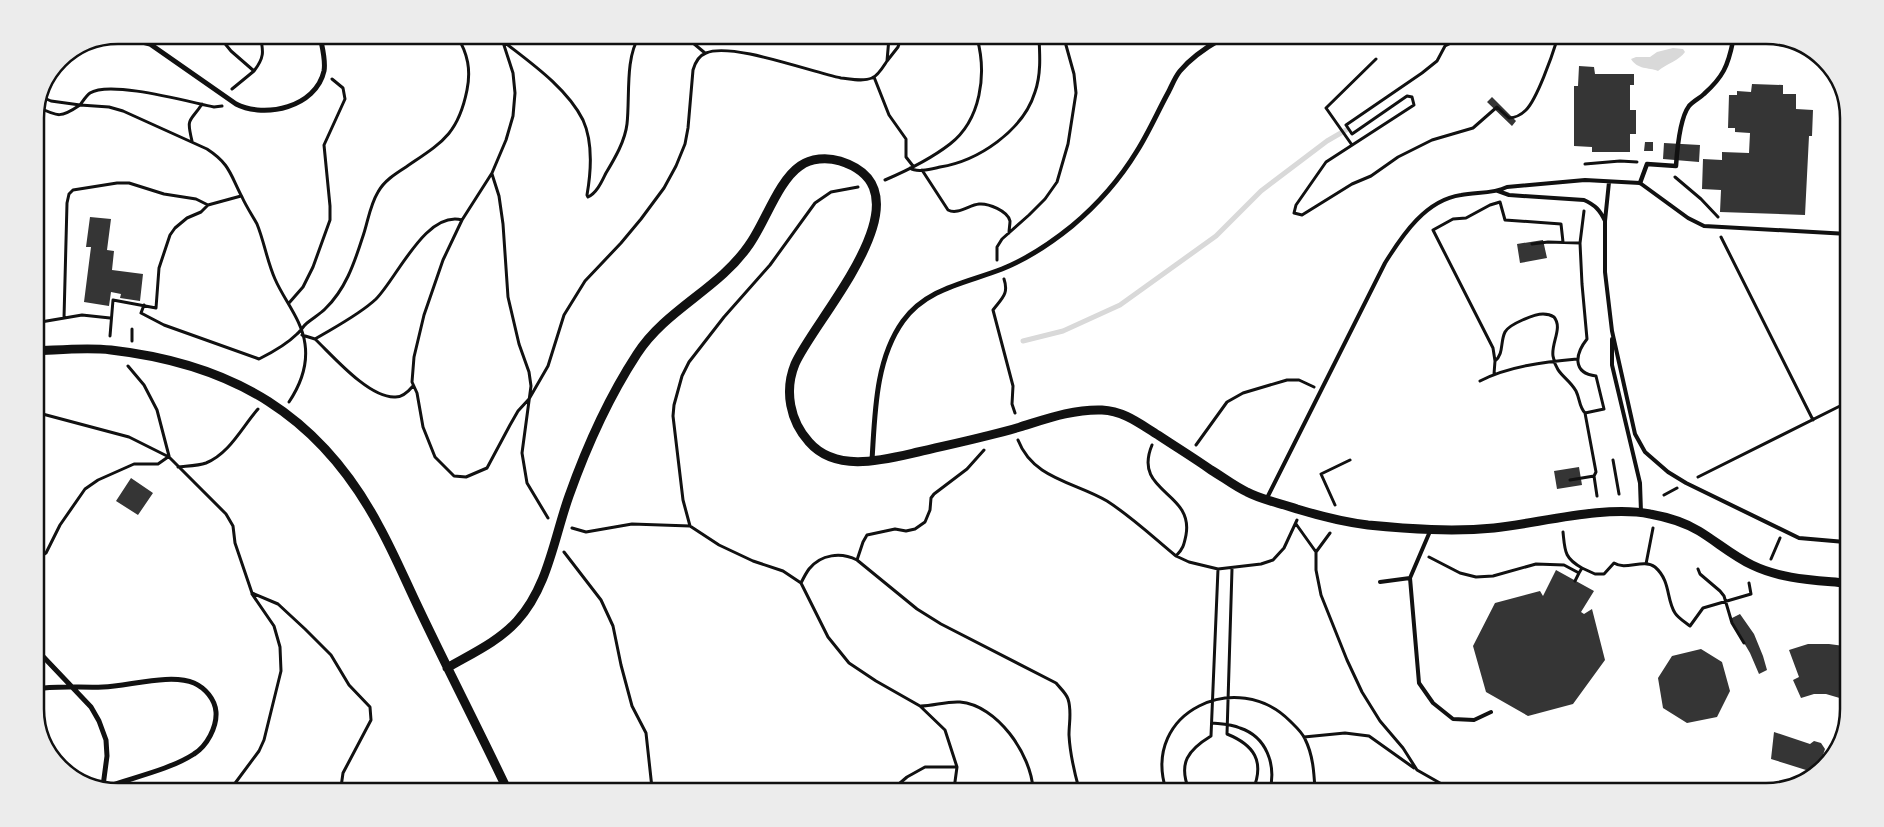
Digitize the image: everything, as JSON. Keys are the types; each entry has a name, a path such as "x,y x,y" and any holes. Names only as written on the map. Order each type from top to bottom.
{"street":[{"path":"150,44 236,104 249,110 260,111 288,107 310,93 320,80 324,70 322,44"},
{"path":"872,460 879,382 888,352 904,320 920,304 939,291 1015,263 1043,247 1072,225 1098,201 1118,178 1137,151 1180,71 1214,44"},
{"path":"1640,183 1647,164 1676,166 1678,138 1689,107 1721,76 1726,68 1731,44"},
{"path":"447,668 489,644 518,620 537,591 546,570 560,520 582,459 638,352 671,316 731,267 750,245 787,179 795,169 813,160 828,158 847,164 859,171 871,184 875,199 875,213 870,238 855,269 795,365 790,388 789,404 801,432 817,450 834,459 853,462 912,453 1056,416 1105,410 1132,419 1240,489 1266,500 1333,519 1355,523 1440,531 1496,528 1605,512 1641,512 1676,520 1696,530 1734,556 1766,571 1796,579 1840,583"},
{"path":"44,351 110,349 190,365 239,384 284,410 322,445 343,470 379,525 504,783"},
{"path":"44,657 91,707 99,721 106,740 106,772 104,782"},
{"path":"44,688 105,687 175,679 194,683 207,691 214,703 216,712 208,741 194,754 173,764 118,783"}],"lane":[{"path":"1266,500 1386,263 1407,230 1432,207 1443,201 1459,195 1498,191 1507,187 1585,180 1640,183 1688,218 1704,226 1840,234"},
{"path":"1609,182 1605,221 1606,272 1612,331 1612,365 1640,483 1641,512"},
{"path":"1498,191 1509,195 1584,200 1594,204 1605,221"},
{"path":"1612,331 1635,434 1645,452 1668,472 1686,483 1799,538 1840,542"},
{"path":"1431,529 1410,578 1419,683 1433,702 1453,719 1474,720 1491,712"},
{"path":"1380,582 1410,578"}],"path":[{"path":"225,44 254,71"},
{"path":"44,110 61,116 80,105 90,93 124,89 219,107 226,103 233,88 254,71 261,62 263,50 262,44"},
{"path":"144,305 141,313 164,325 259,359 278,350 325,310 340,292 347,280 363,238 370,209 378,191 390,178 443,142 455,127 463,110 470,76 468,61 462,44"},
{"path":"505,44 513,73 515,93 514,109 506,140 492,173 462,220 443,260 424,315 414,357 413,385 417,393 422,427 435,457 454,476 466,477 487,468 518,411 529,399 548,366 564,315 585,282 641,220 664,188 676,166 686,136 695,62 705,53 728,50 840,77 866,80 874,77 899,44"},
{"path":"508,44 546,76 572,103 582,120 589,150 588,197 600,185 618,151 627,126 631,66 635,44"},
{"path":"694,44 705,53"},
{"path":"887,61 888,44"},
{"path":"885,180 950,144 971,117 980,93 981,58 978,44"},
{"path":"874,77 889,115 906,139 906,157 913,170 954,164 977,156 1006,135 1025,113 1035,93 1040,70 1039,44"},
{"path":"997,260 996,248 1002,239 1040,205 1057,182 1068,144 1076,93 1074,74 1066,44"},
{"path":"1449,44 1445,46 1437,60 1422,73 1346,125 1352,134 1407,96 1412,97 1414,105 1326,162 1296,204 1294,213 1302,215 1346,188 1371,176 1398,157 1432,140 1473,128 1497,107 1509,118 1514,118 1527,109 1540,85 1556,44"},
{"path":"1352,145 1326,108 1376,59"},
{"path":"289,303 303,287 313,267 330,220 324,144 345,99 343,88 333,79 320,80"},
{"path":"46,99 80,105 109,107 123,111 207,149 218,156 226,165 234,177 241,196 257,224 274,278 289,303 305,342 306,361 304,370 292,398 284,410"},
{"path":"192,142 188,126 189,121 202,104"},
{"path":"922,170 948,210 955,211 981,204 995,209 1006,214 1009,218 1009,234"},
{"path":"492,173 499,196 503,224 508,297 519,344 529,372 529,399 522,453 527,483 549,519"},
{"path":"64,318 67,203 73,190 129,183 164,194 196,199 208,205"},
{"path":"1683,183 1720,219"},
{"path":"690,526 683,500 673,416 680,383 689,362 724,317 770,265 815,203 831,192 859,187"},
{"path":"110,336 113,300 156,308 159,268 174,228 187,218 202,212 208,205 241,196"},
{"path":"1494,374 1493,348 1433,230 1453,219 1466,218 1490,205 1500,202 1504,220 1561,224 1563,242"},
{"path":"1584,208 1580,243 1587,338 1580,347 1578,359 1582,371 1596,376 1604,409 1585,413"},
{"path":"315,339 356,314 376,299 397,274 420,239 438,224 452,219 462,220"},
{"path":"1720,234 1813,420"},
{"path":"1532,244 1548,242 1580,243"},
{"path":"1004,279 1007,286 1006,294 993,310 1013,386 1012,404 1015,413"},
{"path":"44,321 82,315 110,318"},
{"path":"1495,361 1499,358 1505,332 1509,328 1534,315 1550,315 1557,320 1557,332 1553,346 1554,362 1561,375 1577,394 1585,413 1596,472 1594,476 1597,496"},
{"path":"302,335 315,339 376,393 395,398 406,394 413,385"},
{"path":"1480,381 1494,374 1578,359"},
{"path":"125,362 144,384 156,410 169,457"},
{"path":"1189,455 1228,402 1243,393 1287,380 1299,380 1321,390"},
{"path":"1664,495 1840,405"},
{"path":"178,467 205,464 221,453 239,434 258,409 265,412"},
{"path":"44,414 129,437 169,457 226,514 233,526 236,543 252,593 274,626 280,647 281,670 264,740 259,751 235,783"},
{"path":"857,560 862,542 867,535 896,529 906,531 916,529 925,522 930,510 931,498 967,469 982,454 986,447 987,435"},
{"path":"1158,435 1150,450 1147,461 1148,470 1153,481 1184,512 1188,526 1184,548 1176,556"},
{"path":"1018,440 1022,451 1038,469 1106,501 1124,513 1176,556 1189,562 1218,570 1261,564 1273,560 1284,548 1300,510"},
{"path":"44,554 60,525 85,489 98,480 134,464 158,464 169,457"},
{"path":"1335,505 1321,474 1350,460"},
{"path":"1613,460 1619,494"},
{"path":"1570,480 1594,476"},
{"path":"1296,523 1316,552 1316,570 1321,596 1350,668 1380,721 1403,748 1417,770"},
{"path":"586,532 632,524 690,526 719,545 753,561 783,571 801,583 828,637 849,662 876,681 920,706 945,730 957,767 955,783"},
{"path":"1646,564 1653,528"},
{"path":"1770,562 1783,530"},
{"path":"1563,532 1566,555 1570,560 1582,568 1600,575 1604,574 1614,563 1618,566 1646,564 1654,566 1668,588 1675,613 1690,626 1703,608 1751,594 1749,583"},
{"path":"1316,552 1330,533"},
{"path":"563,550 601,600 613,626 632,706 646,733 651,783"},
{"path":"1422,550 1425,554 1460,573 1476,577 1493,576 1536,564 1564,565 1579,573"},
{"path":"801,583 809,568 824,558 836,555 849,556 857,560 917,609 941,624 1056,683 1067,696 1069,703 1072,765 1077,783"},
{"path":"1575,581 1582,568"},
{"path":"1232,569 1227,734 1241,740 1250,748 1256,758 1258,769 1256,783"},
{"path":"1698,569 1700,574 1720,591 1732,623 1744,643"},
{"path":"1186,783 1184,769 1186,758 1194,746 1211,736 1218,570"},
{"path":"252,593 278,604 331,655 346,681 370,707 372,720 343,773 342,783"},
{"path":"1164,783 1162,756 1165,742 1179,719 1201,704 1220,700 1247,699 1269,706 1284,715 1304,737 1314,766 1314,783"},
{"path":"920,706 960,702 977,707 996,719 1024,754 1030,769 1032,783"},
{"path":"1212,723 1241,728 1260,741 1266,749 1272,769 1271,783"},
{"path":"1304,737 1345,733 1369,736 1417,770 1440,783"},
{"path":"900,783 925,767 957,767"}],"shaded area":[{"path":"1673,48 1683,49 1685,52 1658,71 1640,67 1631,59 1650,57 1657,52"}],"building":[{"path":"1579,66 1594,67 1595,74 1634,74 1634,85 1630,85 1630,110 1636,110 1636,134 1630,134 1630,152 1592,152 1592,147 1574,146 1574,86 1578,86"},
{"path":"1752,84 1783,85 1783,94 1796,94 1796,109 1813,110 1812,136 1809,136 1805,215 1720,212 1721,190 1702,189 1703,159 1722,160 1722,152 1749,153 1750,133 1735,132 1735,128 1728,128 1729,95 1737,95 1737,91 1751,92"},
{"path":"1492,97 1516,121 1512,126 1487,102"},
{"path":"1645,142 1653,142 1653,151 1644,151"},
{"path":"1664,143 1700,145 1699,162 1663,159"},
{"path":"90,217 111,219 107,250 114,251 112,270 143,274 140,301 120,298 121,294 111,292 109,306 84,302 91,247 86,247"},
{"path":"1543,240 1547,258 1520,263 1517,244"},
{"path":"1579,467 1582,485 1557,489 1554,471"},
{"path":"131,478 153,493 138,515 116,501"},
{"path":"1556,570 1594,591 1581,612 1584,614 1592,609 1605,660 1573,704 1528,716 1486,692 1473,646 1495,603 1540,591 1543,596"},
{"path":"1740,614 1754,634 1763,656 1767,670 1759,674 1750,653 1730,619"},
{"path":"1808,644 1840,645 1840,698 1826,694 1814,694 1801,698 1793,680 1799,677 1789,650"},
{"path":"1701,649 1722,662 1730,691 1717,717 1687,723 1663,708 1658,678 1672,656"},
{"path":"1774,732 1810,744 1814,741 1821,743 1825,749 1822,758 1807,771 1771,759"}],"waterway":[{"path":"1023,341 1063,331 1120,305 1216,236 1261,191 1327,141 1346,130"}]}
